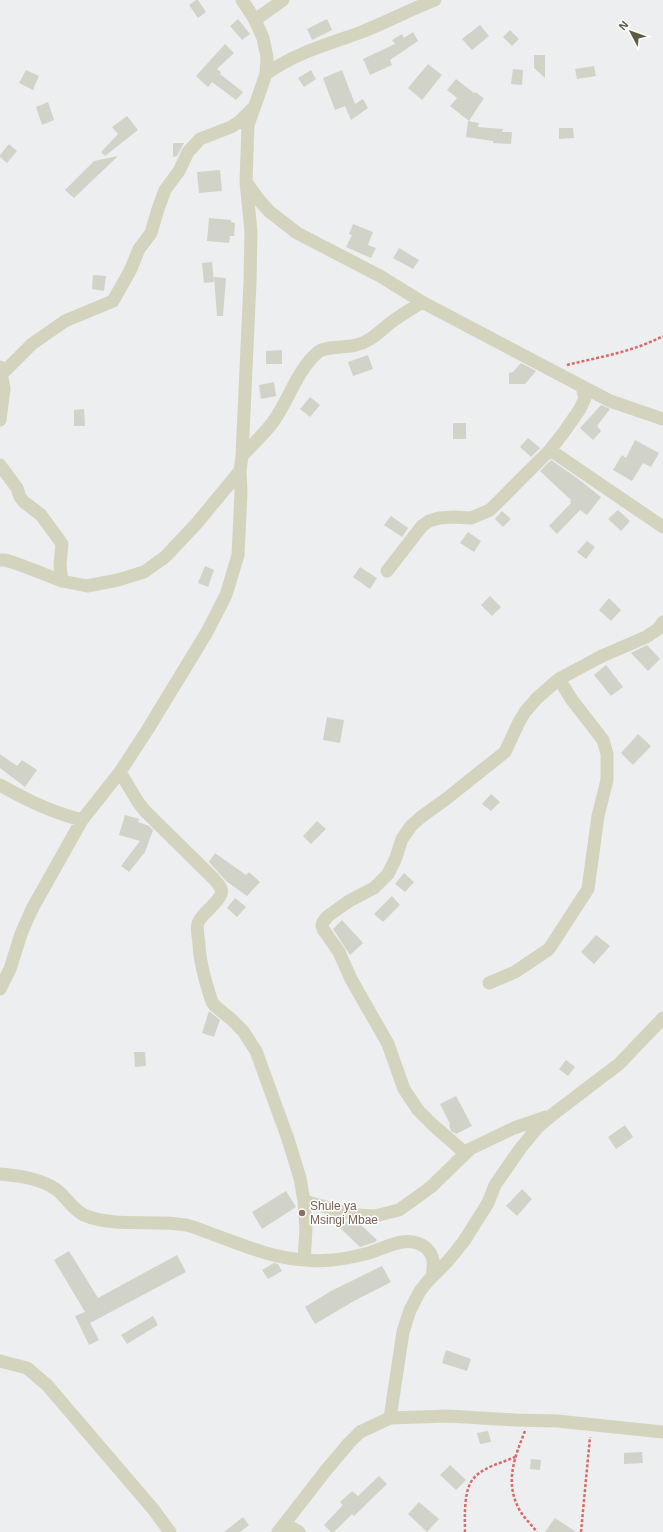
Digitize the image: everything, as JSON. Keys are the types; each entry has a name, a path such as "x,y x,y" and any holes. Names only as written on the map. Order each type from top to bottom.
{"street":[{"path":"0,990 10,969 20,934 32,909 82,820 120,772 207,632 226,595 238,555 241,493 240,471 242,456 250,282 251,231 246,182 248,125 266,74 267,57 263,38 255,20 242,0"},
{"path":"255,20 283,0"},
{"path":"266,74 279,65 306,51 360,32 435,0"},
{"path":"0,420 2,390 1,370 32,344 65,321 113,301 130,271 138,249 151,233 165,190 179,171 188,152 200,139 239,122 254,106"},
{"path":"246,182 270,212 297,233 380,276 422,302 582,387 610,401 663,419"},
{"path":"242,456 273,421 307,364 317,353 326,349 358,345 371,339 389,324 422,302"},
{"path":"386,570 422,526 439,518 471,518 490,510 550,450 580,409 585,398 582,387"},
{"path":"550,450 663,527"},
{"path":"0,464 16,488 20,497 41,516 60,540 62,544 60,565 62,581"},
{"path":"0,560 5,560 62,581 87,586 118,580 144,572 170,552 197,523 240,471"},
{"path":"464,1152 418,1110 404,1089 388,1044 351,979 339,952 323,929 322,925 328,916 338,907 374,888 388,874 395,860 402,839 411,826 505,752 525,712 537,698 559,679 602,656 646,637 658,629 663,622"},
{"path":"646,637 663,634"},
{"path":"488,983 515,972 549,949 588,888 598,816 607,780 606,747 603,740 572,700 559,679"},
{"path":"120,772 145,811 214,879 222,890 222,894 219,899 198,923 199,950 202,965 210,998 215,1006 243,1031 256,1051 295,1158 304,1201 306,1229 304,1260"},
{"path":"0,785 47,809 82,820"},
{"path":"390,1418 403,1332 410,1310 420,1291 448,1261 464,1241 488,1203 494,1185 538,1127 619,1064 663,1018"},
{"path":"304,1201 355,1215 375,1216 399,1210 431,1188 451,1168 464,1152 514,1128 552,1115"},
{"path":"0,1174 25,1177 44,1183 57,1190 72,1206 84,1214 116,1221 187,1225 271,1255 320,1261 366,1254 407,1241 416,1242 428,1250 433,1256 434,1266 432,1277"},
{"path":"0,1361 27,1368 47,1385 153,1509 170,1532"},
{"path":"299,1532 282,1528 349,1443 360,1432 390,1418 448,1416 557,1421 663,1432"}],"path":[{"path":"549,369 610,355 653,341 663,336"},
{"path":"530,1420 515,1456 511,1481 514,1498 518,1509 537,1532"},
{"path":"581,1532 591,1424"},
{"path":"465,1532 464,1511 470,1484 473,1479 480,1473 515,1456"}],"building":[{"path":"198,0 206,12 198,18 189,5"},
{"path":"238,19 250,34 242,40 230,26"},
{"path":"327,19 332,30 312,40 307,29"},
{"path":"480,25 489,36 472,50 462,39"},
{"path":"510,30 519,39 512,46 503,37"},
{"path":"413,32 418,41 390,60 392,65 370,75 363,59 395,44 392,40 402,34 404,38"},
{"path":"225,44 234,53 217,69 221,72 220,74 243,92 236,100 212,82 208,87 196,76"},
{"path":"534,55 545,55 545,78 534,68"},
{"path":"428,64 442,75 422,100 408,88"},
{"path":"594,66 596,76 577,79 575,69"},
{"path":"513,69 523,70 522,85 511,84"},
{"path":"26,70 39,76 33,90 19,83"},
{"path":"311,70 316,79 304,87 298,78"},
{"path":"342,70 355,104 363,99 368,108 351,120 345,106 335,110 323,78"},
{"path":"456,79 474,93 475,92 484,98 469,121 450,106 457,98 447,90"},
{"path":"48,102 54,120 42,125 36,107"},
{"path":"127,116 138,130 105,156 101,152 118,134 112,127"},
{"path":"468,121 479,123 478,127 503,129 502,132 512,132 511,144 493,143 493,141 466,137"},
{"path":"559,128 573,128 574,138 559,139"},
{"path":"173,143 184,143 177,156 173,157"},
{"path":"9,144 17,151 7,163 0,157 0,155"},
{"path":"118,156 74,198 65,190 94,161"},
{"path":"220,170 222,191 199,193 197,172"},
{"path":"209,218 231,220 231,222 235,223 234,236 230,236 229,243 207,241"},
{"path":"353,224 373,232 368,245 376,248 371,258 346,247 352,235 349,234"},
{"path":"399,248 419,260 413,269 393,258"},
{"path":"212,262 214,282 204,283 202,263"},
{"path":"93,275 106,276 104,291 92,289"},
{"path":"214,277 226,278 223,316 217,316"},
{"path":"282,350 282,364 266,364 266,351"},
{"path":"368,355 373,369 353,376 348,362"},
{"path":"521,363 536,371 525,384 509,384 509,373 513,372"},
{"path":"274,382 276,396 261,399 259,385"},
{"path":"310,397 320,405 310,417 300,409"},
{"path":"601,405 610,409 597,426 601,431 593,440 580,428"},
{"path":"84,409 85,426 74,426 74,410"},
{"path":"453,423 466,423 466,439 453,439"},
{"path":"528,438 540,448 531,457 520,447"},
{"path":"635,440 659,453 651,467 643,463 632,481 613,470 622,455 626,458"},
{"path":"551,460 601,497 587,515 580,510 557,534 549,526 571,503 571,500 540,471"},
{"path":"618,510 630,521 621,531 608,519"},
{"path":"502,511 511,519 503,527 495,519"},
{"path":"391,516 408,528 402,537 384,525"},
{"path":"468,532 481,541 474,552 460,543"},
{"path":"587,541 595,547 586,559 577,552"},
{"path":"205,566 214,570 208,587 198,583"},
{"path":"360,567 377,578 370,589 353,577"},
{"path":"490,596 501,607 492,616 481,605"},
{"path":"609,598 621,610 611,621 599,610"},
{"path":"647,645 660,659 648,671 631,653"},
{"path":"606,665 623,687 611,696 594,675"},
{"path":"327,717 344,720 340,743 323,740"},
{"path":"638,734 651,746 633,765 621,753"},
{"path":"0,754 17,766 22,760 37,770 25,787 0,768"},
{"path":"491,794 500,802 491,811 482,804"},
{"path":"125,815 139,819 138,822 149,826 153,830 145,852 129,872 121,866 140,841 119,835"},
{"path":"317,821 326,829 311,844 303,836"},
{"path":"215,853 246,875 249,872 260,882 247,896 226,881 209,862"},
{"path":"404,873 414,882 405,892 395,884"},
{"path":"392,896 400,905 383,922 374,914"},
{"path":"235,898 246,907 237,917 227,908"},
{"path":"342,920 363,943 350,955 333,929"},
{"path":"596,935 610,946 594,964 581,952"},
{"path":"209,1011 220,1020 214,1037 202,1033"},
{"path":"134,1052 145,1052 146,1066 135,1067"},
{"path":"566,1060 575,1067 568,1076 559,1069"},
{"path":"456,1096 472,1126 456,1134 451,1131 450,1124 440,1104"},
{"path":"625,1125 633,1137 616,1149 608,1137"},
{"path":"522,1189 532,1199 517,1216 506,1206"},
{"path":"286,1191 296,1207 262,1229 252,1212"},
{"path":"347,1221 359,1223 377,1240 360,1247 340,1228"},
{"path":"69,1251 98,1298 177,1255 186,1272 90,1323 99,1340 89,1345 75,1316 85,1312 54,1260"},
{"path":"274,1263 278,1264 282,1271 268,1279 262,1270"},
{"path":"382,1266 391,1282 354,1301 315,1324 305,1307 331,1291"},
{"path":"153,1316 158,1325 127,1344 121,1335"},
{"path":"446,1350 471,1359 467,1371 442,1363"},
{"path":"488,1431 491,1442 480,1444 477,1433"},
{"path":"642,1452 643,1463 624,1464 624,1453"},
{"path":"531,1459 541,1460 540,1470 530,1469"},
{"path":"450,1465 466,1480 456,1490 440,1475"},
{"path":"379,1476 387,1484 354,1516 352,1514 334,1532 331,1532 324,1525 343,1505 340,1502 352,1491 358,1496"},
{"path":"419,1502 439,1519 427,1532 408,1514"},
{"path":"243,1517 249,1525 240,1532 224,1532"},
{"path":"555,1518 576,1532 545,1532"}],"place":[{"name":"Shule ya Msingi Mbae","path":"302,1213"}]}
